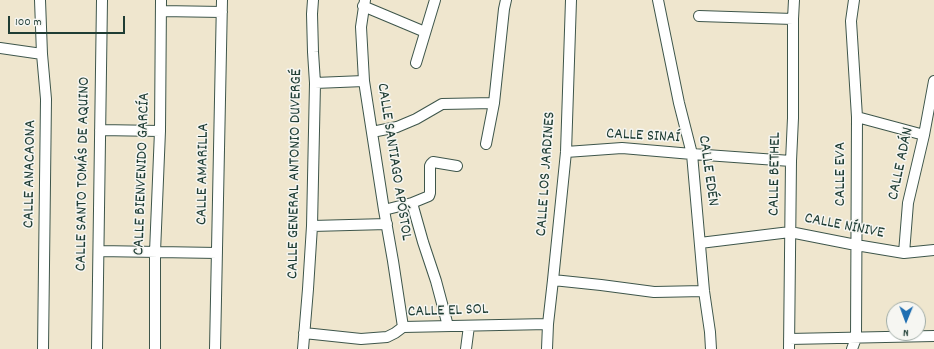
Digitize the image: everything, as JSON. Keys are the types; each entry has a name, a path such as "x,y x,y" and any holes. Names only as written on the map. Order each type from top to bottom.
{"street":[{"name":"CALLE ANACAONA","path":"40,0 42,54 46,99 43,349"},
{"name":"CALLE SANTO TOMÁS DE AQUINO","path":"97,349 102,0"},
{"name":"CALLE BIENVENIDO GARCÍA","path":"155,349 155,252 160,132 161,0"},
{"name":"CALLE AMARILLA","path":"215,349 222,0"},
{"name":"CALLE GENERAL ANTONIO DUVERGÉ","path":"303,349 312,226 315,83 312,14 313,0"},
{"path":"416,63 435,0"},
{"path":"486,144 494,103 506,0"},
{"name":"CALLE LOS JARDINES","path":"547,349 548,324 554,280 566,152 571,0"},
{"name":"CALLE EDÉN","path":"658,0 679,103 692,154 704,291 711,349"},
{"name":"CALLE BETHEL","path":"789,344 794,0"},
{"name":"CALLE EVA","path":"852,349 856,338 857,117 851,21 854,0"},
{"path":"364,3 425,32"},
{"name":"CALLE SANTIAGO APÓSTOL","path":"364,3 361,27 364,81 403,327"},
{"path":"161,11 222,12"},
{"path":"699,16 793,20"},
{"path":"0,48 42,54"},
{"path":"315,83 364,81"},
{"name":"CALLE ADÁN","path":"904,253 908,203 924,135 934,81"},
{"path":"372,132 397,127 416,119 442,104 494,103"},
{"path":"857,117 924,135"},
{"path":"100,130 160,132"},
{"name":"CALLE SINAÍ","path":"566,152 622,148 791,161"},
{"path":"384,210 412,203 429,196 431,164 433,162 457,166"},
{"path":"412,203 436,280 448,326"},
{"path":"312,226 387,224"},
{"name":"CALLE NÍNIVE","path":"700,243 790,232 904,253 934,250"},
{"path":"99,251 217,253"},
{"path":"554,280 654,292 704,291"},
{"name":"CALLE EL SOL","path":"304,334 361,339 387,337 403,327 548,324"},
{"path":"466,349 469,326"},
{"path":"789,344 856,338 934,336"}]}
